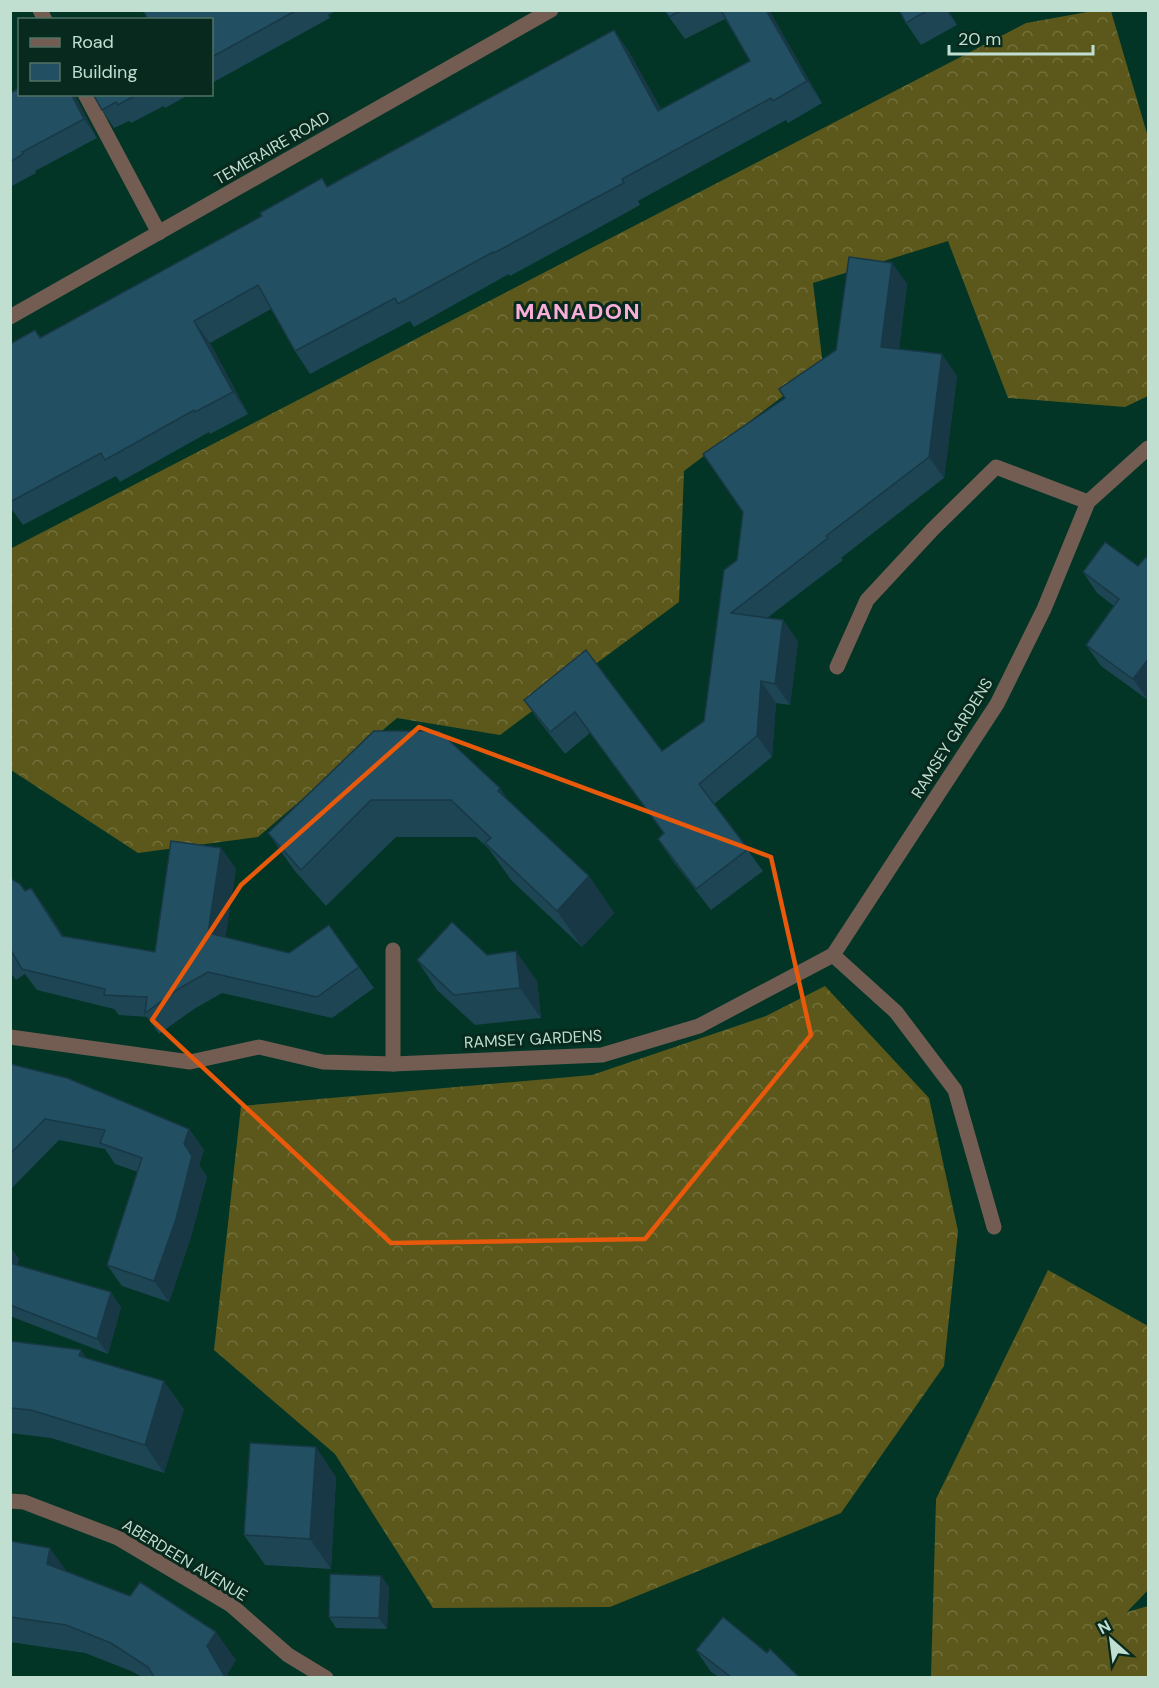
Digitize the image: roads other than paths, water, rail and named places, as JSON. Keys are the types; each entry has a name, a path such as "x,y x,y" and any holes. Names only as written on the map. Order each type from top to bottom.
{"street":[{"name":"TEMERAIRE ROAD","path":"10,317 551,10"},
{"path":"86,96 159,233"},
{"name":"RAMSEY GARDENS","path":"10,1037 190,1062 259,1047 323,1062 393,1064 602,1055 699,1026 833,955 997,704 1044,609 1088,502 1149,448"},
{"path":"837,667 867,600 932,530 996,467 1088,502"},
{"path":"393,950 393,1064"},
{"path":"833,955 896,1012 955,1090 994,1227"},
{"name":"ABERDEEN AVENUE","path":"10,1501 24,1502 118,1538 231,1605 288,1655 326,1677"}],"district":[{"name":"MANADON","path":"578,311"}]}
